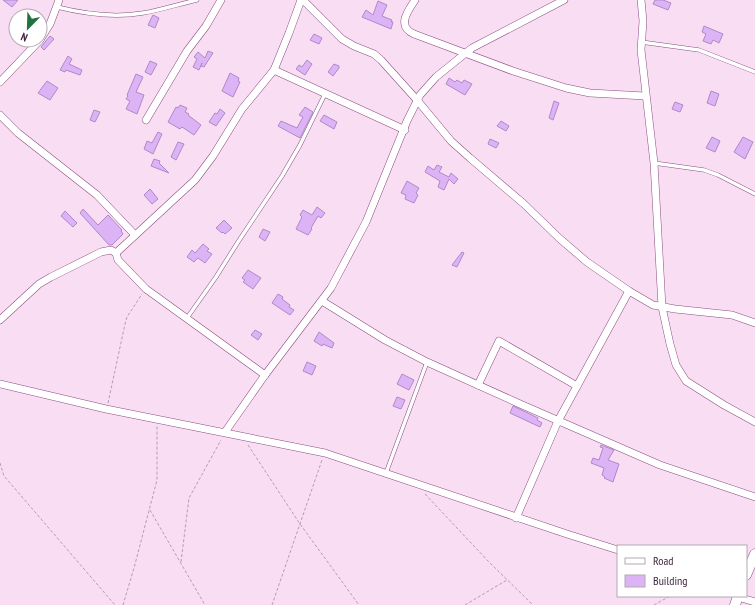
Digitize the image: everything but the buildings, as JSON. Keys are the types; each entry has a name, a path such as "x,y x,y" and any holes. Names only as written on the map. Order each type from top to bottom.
{"street":[{"path":"146,120 186,51 206,26 221,0"},
{"path":"116,252 195,180 213,156 242,109 274,70 302,0 342,39 354,46 374,54 381,60 418,100 451,141 524,204 574,252 629,291 648,302 662,307 732,315 755,323"},
{"path":"415,0 404,20 405,27 411,32 464,54 520,74 575,90 610,95 645,96"},
{"path":"225,432 265,375 331,288 363,228 420,95 436,77 464,54 489,38 564,0"},
{"path":"641,0 643,21 640,42 645,96 654,163 662,307 670,344 676,365 682,376 691,385 755,422"},
{"path":"48,27 58,3"},
{"path":"0,82 32,48"},
{"path":"274,70 404,130"},
{"path":"0,115 18,133 98,195 135,235"},
{"path":"0,320 39,284 51,276 107,250 116,252"},
{"path":"116,252 118,260 146,289 265,375"},
{"path":"516,518 558,420 629,291"},
{"path":"322,301 385,340 427,362 660,465 755,497"},
{"path":"478,385 499,341 577,386"},
{"path":"0,384 106,409 325,453 516,518 617,550"},
{"path":"747,571 755,554"},
{"path":"737,599 755,602"}],"lane":[{"path":"58,3 80,12 98,15 136,14 197,0"},
{"path":"640,42 699,50 755,72"},
{"path":"187,318 216,277 282,176 300,145 325,94"},
{"path":"654,163 704,170 718,175 755,194"},
{"path":"386,474 427,362"}],"path":[{"path":"106,409 127,318 146,289"},
{"path":"123,605 157,480 157,419"},
{"path":"181,562 189,498 225,432"},
{"path":"242,436 300,524 359,605"},
{"path":"272,605 325,453"},
{"path":"0,463 4,476 115,605"},
{"path":"0,477 4,476"},
{"path":"424,494 533,605"},
{"path":"149,509 205,605"},
{"path":"465,605 508,580"},
{"path":"654,605 668,597"}]}
